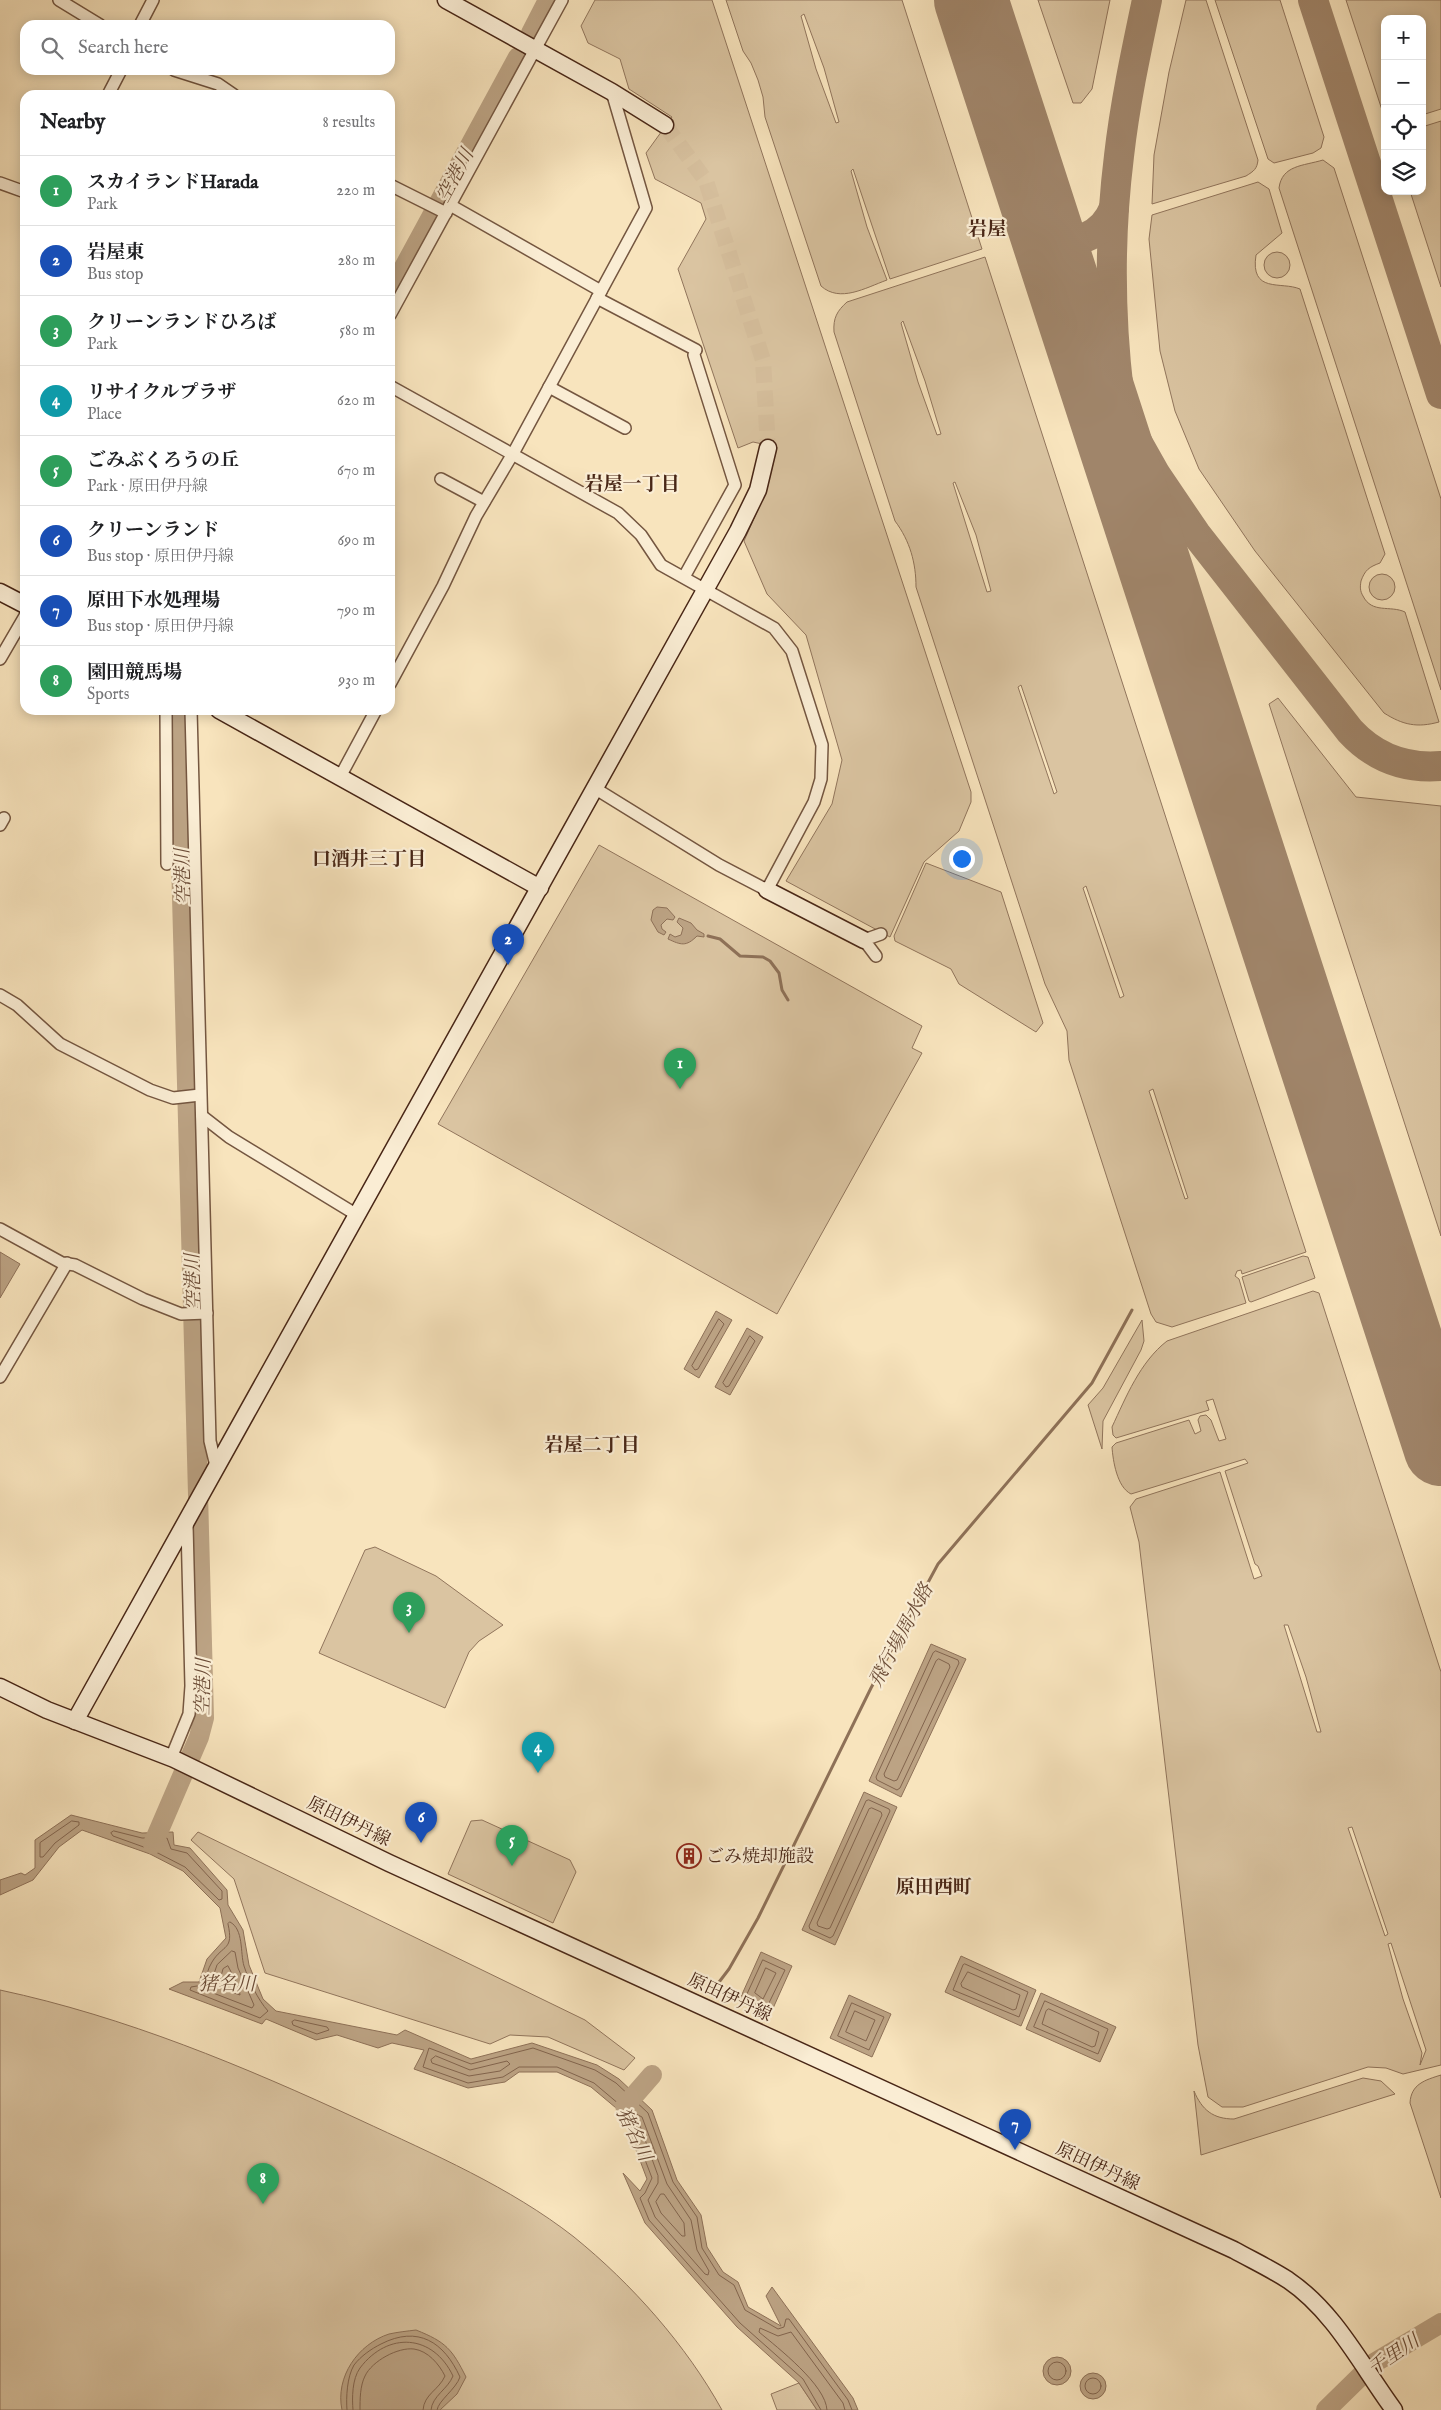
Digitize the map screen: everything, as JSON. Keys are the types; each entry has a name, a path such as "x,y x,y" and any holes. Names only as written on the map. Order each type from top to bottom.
{"street":[{"path":"59,0 92,20"},
{"path":"143,20 153,0"},
{"path":"446,0 612,92 666,125"},
{"path":"395,306 562,0"},
{"path":"111,90 118,75"},
{"path":"190,75 218,84 227,90"},
{"path":"395,674 484,502 646,208 612,92"},
{"path":"0,183 20,190"},
{"path":"395,188 426,203 446,210 599,294 695,352 735,484 684,577"},
{"path":"549,387 625,428"},
{"path":"395,389 618,513 641,535 661,565 774,628 780,634 792,651 822,745 821,779 817,794 767,890"},
{"path":"75,1721 706,589 758,490 768,448"},
{"path":"441,478 484,502"},
{"path":"0,592 20,602"},
{"path":"0,658 20,624"},
{"path":"166,715 167,864"},
{"path":"191,715 198,1096 202,1116 205,1314 210,1441 214,1470"},
{"path":"227,715 540,888"},
{"path":"340,777 373,715"},
{"path":"596,789 719,865 864,940 876,956"},
{"path":"864,940 881,934"},
{"path":"0,995 17,1005 60,1044 150,1090 173,1098 198,1096"},
{"path":"202,1116 229,1137 357,1215"},
{"path":"0,1229 143,1299 184,1315 205,1314"},
{"path":"0,1377 67,1263"},
{"path":"172,1759 189,1714 191,1686 187,1520"},
{"name":"原田伊丹線","path":"0,1687 75,1721 196,1769 389,1863 1234,2250 1289,2281 1313,2301 1334,2324 1394,2410"}],"shaded area":[{"path":"595,0 712,0 971,792 971,802 959,831 924,862 890,937 786,881 832,804 842,760 806,635 767,594 744,541 767,489 777,447 753,442 738,448 678,269 706,219 701,203 655,179 646,153 672,117 629,89 620,59 588,43 581,26"},
{"path":"726,0 902,0 982,249 890,279 853,169 851,171 867,227 887,280 844,294 828,291 821,286 765,117 763,97 758,80 751,63 743,51","holes":["804,14 824,68 839,122 836,123 816,69 801,16"]},
{"path":"1038,0 1110,0 1092,89 1081,103 1073,103"},
{"path":"1186,0 1206,0 1258,163 1255,170 1246,176 1152,204 1154,155 1169,72"},
{"path":"1215,0 1280,0 1324,137 1321,148 1313,153 1274,163 1268,159"},
{"path":"1346,0 1441,0 1441,109 1426,114 1426,15 1381,15 1381,107"},
{"path":"1441,121 1441,287 1411,195 1426,195 1426,126"},
{"path":"1323,160 1334,168 1441,499 1441,690 1279,188 1281,180 1289,171 1301,165"},
{"path":"1258,182 1269,189 1282,233 1256,255 1255,267 1258,276 1262,281 1269,284 1300,289 1385,554 1380,563 1370,568 1364,574 1360,587 1361,592 1371,605 1405,612 1439,722 1424,725 1410,724 1384,713 1255,551 1199,469 1175,411 1160,351 1149,239 1152,215"},
{"path":"1277,252 1286,256 1290,265 1286,274 1277,278 1268,274 1264,265 1268,256"},
{"path":"985,257 1306,1252 1242,1274 1241,1270 1237,1271 1235,1276 1239,1279 1246,1303 1172,1327 1156,1322 1151,1314 1069,1060 1067,1031 1045,984 916,587 915,569 911,552 905,536 895,521 834,332 836,315 847,302","holes":["903,321 925,381 941,434 937,435 918,382 901,323","955,482 976,535 991,591 987,592 953,483","1021,685 1057,792 1054,794 1018,687","1086,886 1124,996 1120,998 1083,888","1153,1089 1188,1198 1185,1199 1149,1091"]},
{"path":"1382,574 1391,578 1395,587 1391,596 1382,600 1373,596 1369,587 1373,578"},
{"path":"1278,698 1356,797 1441,806 1441,1236 1269,704"},
{"path":"599,845 922,1026 912,1048 922,1053 777,1314 438,1124"},
{"path":"926,863 1001,892 1043,1023 1036,1032 959,984 951,969 895,941 894,936"},
{"path":"1303,1256 1308,1257 1315,1278 1251,1302 1249,1301 1242,1277"},
{"path":"1313,1291 1319,1293 1441,1672 1441,2065 1403,2074 1386,2068 1368,2067 1243,2107 1222,2107 1208,2097 1198,2045 1139,1542 1130,1507 1136,1499 1220,1472 1254,1579 1262,1576 1258,1566 1255,1564 1225,1471 1248,1463 1245,1459 1131,1494 1126,1491 1119,1480 1112,1447 1116,1443 1189,1420 1195,1434 1201,1431 1198,1420 1200,1416 1206,1415 1211,1420 1219,1441 1226,1439 1213,1399 1206,1401 1209,1410 1116,1438 1113,1435 1112,1427 1141,1370 1157,1349 1167,1341","holes":["1284,1625 1288,1625 1306,1677 1321,1732 1317,1732","1352,1827 1388,1934 1385,1936 1348,1828","1391,1943 1426,2050 1420,2065 1422,2053 1403,1999 1388,1944"]},
{"path":"1142,1320 1144,1341 1103,1421 1102,1449 1088,1405 1103,1388"},
{"path":"375,1547 436,1576 503,1625 479,1641 469,1652 445,1708 319,1653 365,1550"},
{"path":"482,1820 570,1860 576,1872 553,1923 448,1874 471,1821"},
{"path":"198,1832 585,2020 635,2058 624,2070 548,2037 510,2035 490,2044 265,1973 234,1879 191,1840"},
{"path":"0,1990 93,2014 228,2062 316,2100 443,2159 524,2202 596,2255 637,2295 692,2362 722,2410 0,2410"},
{"path":"1441,2075 1441,2198 1410,2103 1416,2087 1424,2081"},
{"path":"1363,2078 1381,2081 1395,2094 1201,2155 1194,2091 1197,2098 1209,2112 1227,2119 1234,2119"},
{"path":"799,2383 817,2410 777,2410 771,2394"}],"water":[{"path":"657,907 667,908 675,917 673,920 667,919 661,925 662,929 666,932 664,935 658,932 651,920 653,910"},
{"path":"679,918 691,923 704,934 704,937 697,936 690,942 683,944 668,939 670,934 675,937 681,935 683,928 677,922"},
{"path":"0,1252 20,1264 0,1298"},
{"path":"716,1311 732,1320 699,1378 684,1369"},
{"path":"747,1328 763,1337 730,1395 715,1387"},
{"path":"931,1644 966,1659 901,1797 869,1781"},
{"path":"864,1792 897,1807 835,1945 802,1930"},
{"name":"猪名川","path":"71,1815 142,1833 173,1832 174,1845 190,1848 227,1890 228,1905 243,1930 249,1965 263,1999 276,2011 397,2035 405,2030 471,2059 532,2043 597,2065 619,2079 652,2110 677,2180 701,2215 707,2247 723,2272 738,2282 748,2307 781,2326 766,2296 772,2287 853,2398 858,2410 817,2410 799,2383 737,2327 645,2223 623,2173 640,2191 647,2179 622,2113 591,2087 557,2072 519,2072 505,2082 468,2088 414,2069 424,2050 392,2043 378,2048 337,2035 316,2040 266,2019 262,2024 169,1989 183,1982 199,1982 207,1959 226,1938 220,1908 183,1871 150,1854 82,1830 59,1847 33,1880 0,1895 0,1880 21,1873 25,1875 35,1868 35,1840"},
{"path":"761,1952 792,1966 770,2015 739,2001"},
{"path":"961,1956 1036,1990 1021,2026 945,1992"},
{"path":"1041,1993 1116,2027 1100,2062 1026,2029"},
{"path":"849,1995 891,2014 872,2057 830,2038"},
{"path":"416,2330 441,2343 457,2360 466,2377 457,2394 440,2410 342,2410 342,2386 351,2363 359,2354 368,2345 389,2334"},
{"path":"1057,2357 1067,2361 1071,2371 1067,2381 1057,2385 1047,2381 1043,2371 1047,2361"},
{"path":"1093,2373 1102,2377 1106,2386 1102,2395 1093,2399 1084,2395 1080,2386 1084,2377"}],"waterway":[{"name":"空港川","path":"531,33 548,0"},
{"name":"空港川","path":"395,284 518,57"},
{"name":"空港川","path":"153,1844 199,1737 204,1718 177,715"},
{"path":"708,936 720,939 740,956 763,957 770,961 779,973 782,990 788,1000"},
{"name":"飛行場周水路","path":"713,1990 729,1969 758,1918 871,1688 938,1564 1092,1383 1132,1310"},
{"name":"飛行場周水路","path":"625,2106 652,2075"},
{"name":"千里川","path":"1326,2410 1374,2363 1441,2323"}],"taxiway":[{"path":"1147,0 1121,136 1114,207 1112,259 1116,361 1122,412 1140,513 1153,563"},
{"path":"1313,0 1441,394"},
{"path":"1047,237 1068,241 1087,237 1103,226 1114,208"},
{"path":"1062,282 1103,381 1156,475 1196,534 1350,731 1369,748 1391,759 1415,765 1441,766"},
{"path":"1402,1329 1419,1360 1441,1379"}],"runway":[{"path":"971,0 1441,1449"}],"tunnel":[{"path":"665,125 706,181 763,360 768,448"}],"place":[{"name":"岩屋東","path":"508,965"},
{"name":"スカイランドHarada","path":"680,1089"},
{"name":"クリーンランドひろば","path":"409,1633"},
{"name":"リサイクルプラザ","path":"538,1773"},
{"name":"クリーンランド","path":"421,1843"},
{"name":"ごみ焼却施設","path":"689,1856"},
{"name":"ごみぶくろうの丘","path":"512,1866"},
{"name":"原田下水処理場","path":"1015,2150"},
{"name":"園田競馬場","path":"263,2204"}],"district":[{"name":"岩屋","path":"987,228"},
{"name":"岩屋一丁目","path":"632,483"},
{"name":"口酒井三丁目","path":"369,858"},
{"name":"岩屋二丁目","path":"592,1444"},
{"name":"原田西町","path":"934,1886"}]}
